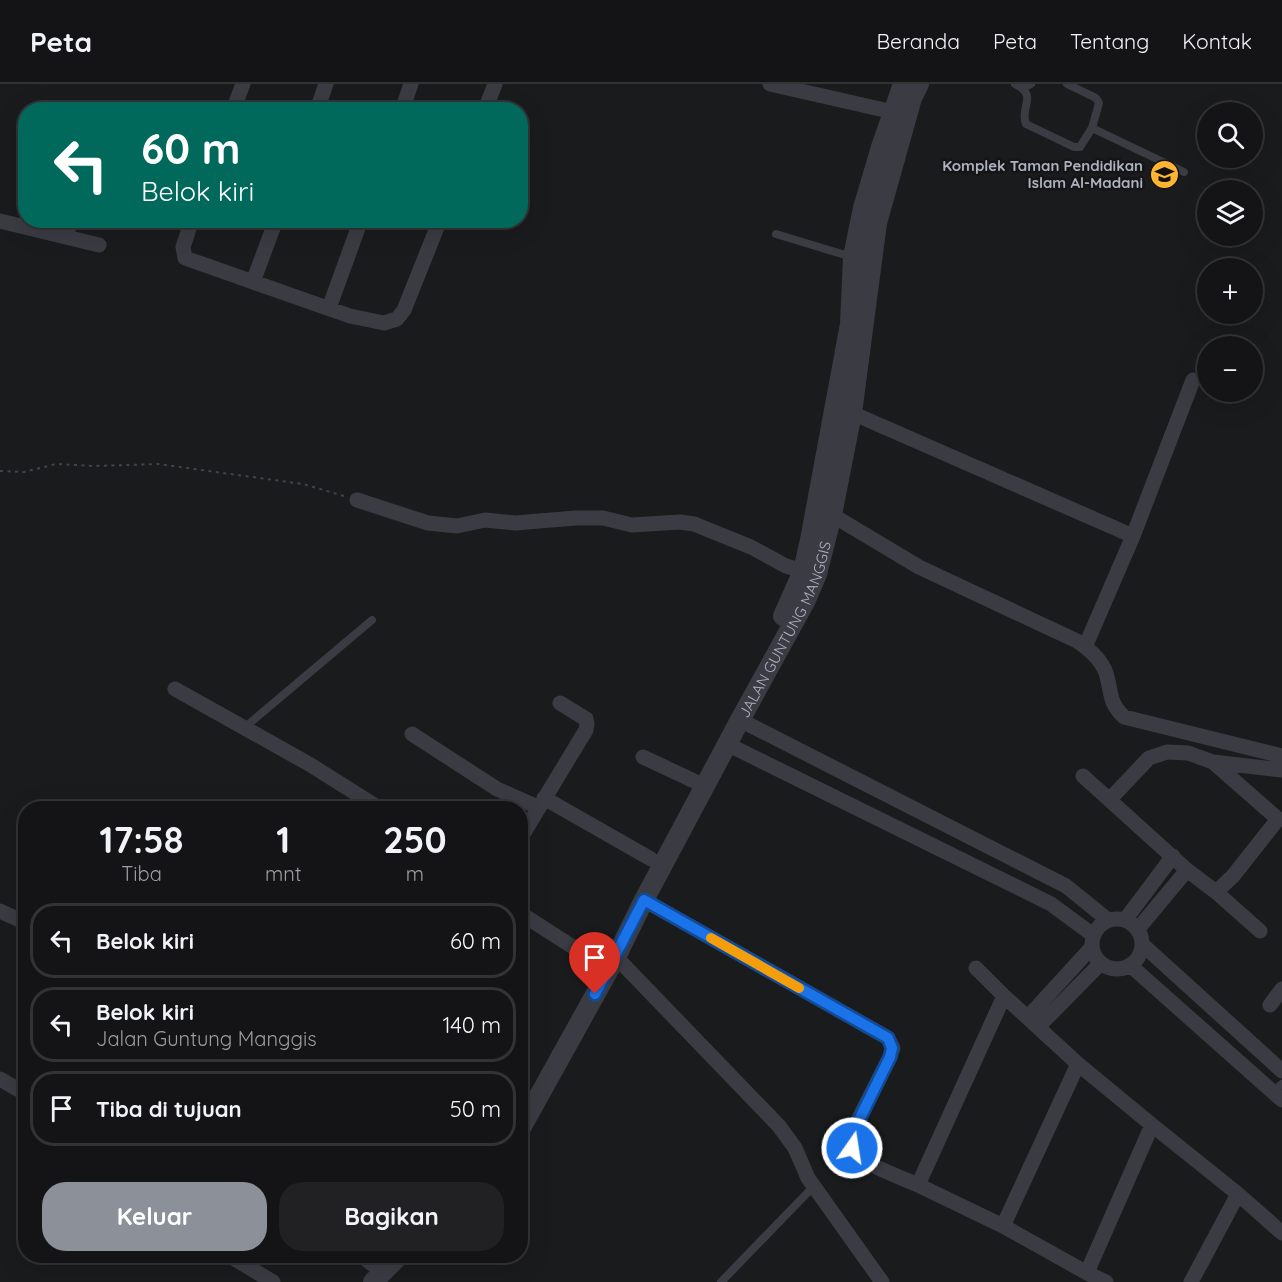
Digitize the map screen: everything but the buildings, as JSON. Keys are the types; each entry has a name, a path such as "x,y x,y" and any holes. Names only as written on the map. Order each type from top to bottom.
{"street":[{"path":"236,102 243,84"},
{"path":"320,102 326,84"},
{"path":"405,102 411,84"},
{"path":"488,102 495,84"},
{"path":"770,84 893,112"},
{"name":"JALAN GUNTUNG MANGGIS","path":"528,1114 607,960 651,859 787,609 803,571 850,324 853,257 863,208 903,84"},
{"name":"JALAN GUNTUNG MANGGIS","path":"528,1090 574,1011 644,900 805,602 817,574 832,515 852,412 877,223 912,98 919,84"},
{"path":"0,221 18,225"},
{"path":"29,228 99,245"},
{"path":"67,237 69,228"},
{"path":"189,228 183,247 185,258 350,316 384,323 398,319 404,310 437,228"},
{"path":"253,282 273,228"},
{"path":"329,308 358,228"},
{"path":"1085,646 1133,536 1193,380"},
{"path":"852,412 1133,536"},
{"path":"357,500 428,523 457,526 486,520 515,523 576,518 603,518 632,525 680,522 694,524 751,547 786,566 803,571"},
{"path":"832,515 919,567 1085,646 1093,652 1106,671 1111,699 1115,708 1124,717 1282,756"},
{"path":"175,689 368,801"},
{"path":"528,825 586,730 586,719 560,703"},
{"path":"740,720 1066,886 1108,920"},
{"path":"412,734 496,789 541,803 651,859"},
{"path":"727,744 1051,904 1093,941 1096,959 1106,967 1118,970 1131,966 1140,957 1143,945"},
{"path":"1110,799 1149,758 1167,752 1188,753 1213,762 1282,770"},
{"path":"643,757 694,781"},
{"path":"1213,762 1280,816 1233,876 1216,892"},
{"path":"1083,776 1187,870 1260,931"},
{"path":"1125,920 1173,856"},
{"path":"1138,929 1187,870"},
{"path":"644,900 888,1038 892,1048 890,1057 851,1139 852,1148 859,1158 1003,1226 1106,1282"},
{"path":"0,911 18,919"},
{"path":"528,917 607,960 779,1126 795,1148 814,1186 882,1282"},
{"path":"1034,1022 1093,941 1099,926 1108,920 1125,920 1138,929 1143,945 1282,1071"},
{"path":"1034,1022 1101,963"},
{"path":"1131,966 1279,1092"},
{"path":"976,968 1078,1064 1238,1194 1282,1233"},
{"path":"1270,1005 1282,989"},
{"path":"918,1185 1004,996"},
{"path":"1003,1226 1078,1064"},
{"path":"0,1079 18,1089"},
{"path":"1089,1274 1094,1254 1152,1125"},
{"path":"1191,1282 1238,1194"},
{"path":"242,1263 273,1282"},
{"path":"358,1282 373,1265"}],"lane":[{"path":"1014,84 1023,88 1028,99 1024,120 1029,126 1077,147 1083,146 1099,108 1098,100 1067,84"},
{"path":"1023,88 1031,84"},
{"path":"1092,128 1184,172"},
{"path":"776,234 853,257"},
{"path":"244,728 372,620"},
{"path":"721,1282 814,1186"}],"path":[{"path":"0,471 24,472 56,464 94,466 158,464 303,484 357,500"}],"slow traffic":[{"path":"711,938 799,988"}],"place":[{"name":"Komplek Taman Pendidikan Islam Al-Madani","path":"1164,174"}],"route":[{"path":"595,994 644,900 888,1038 892,1048 890,1057 854,1130 851,1139 852,1148"}]}
